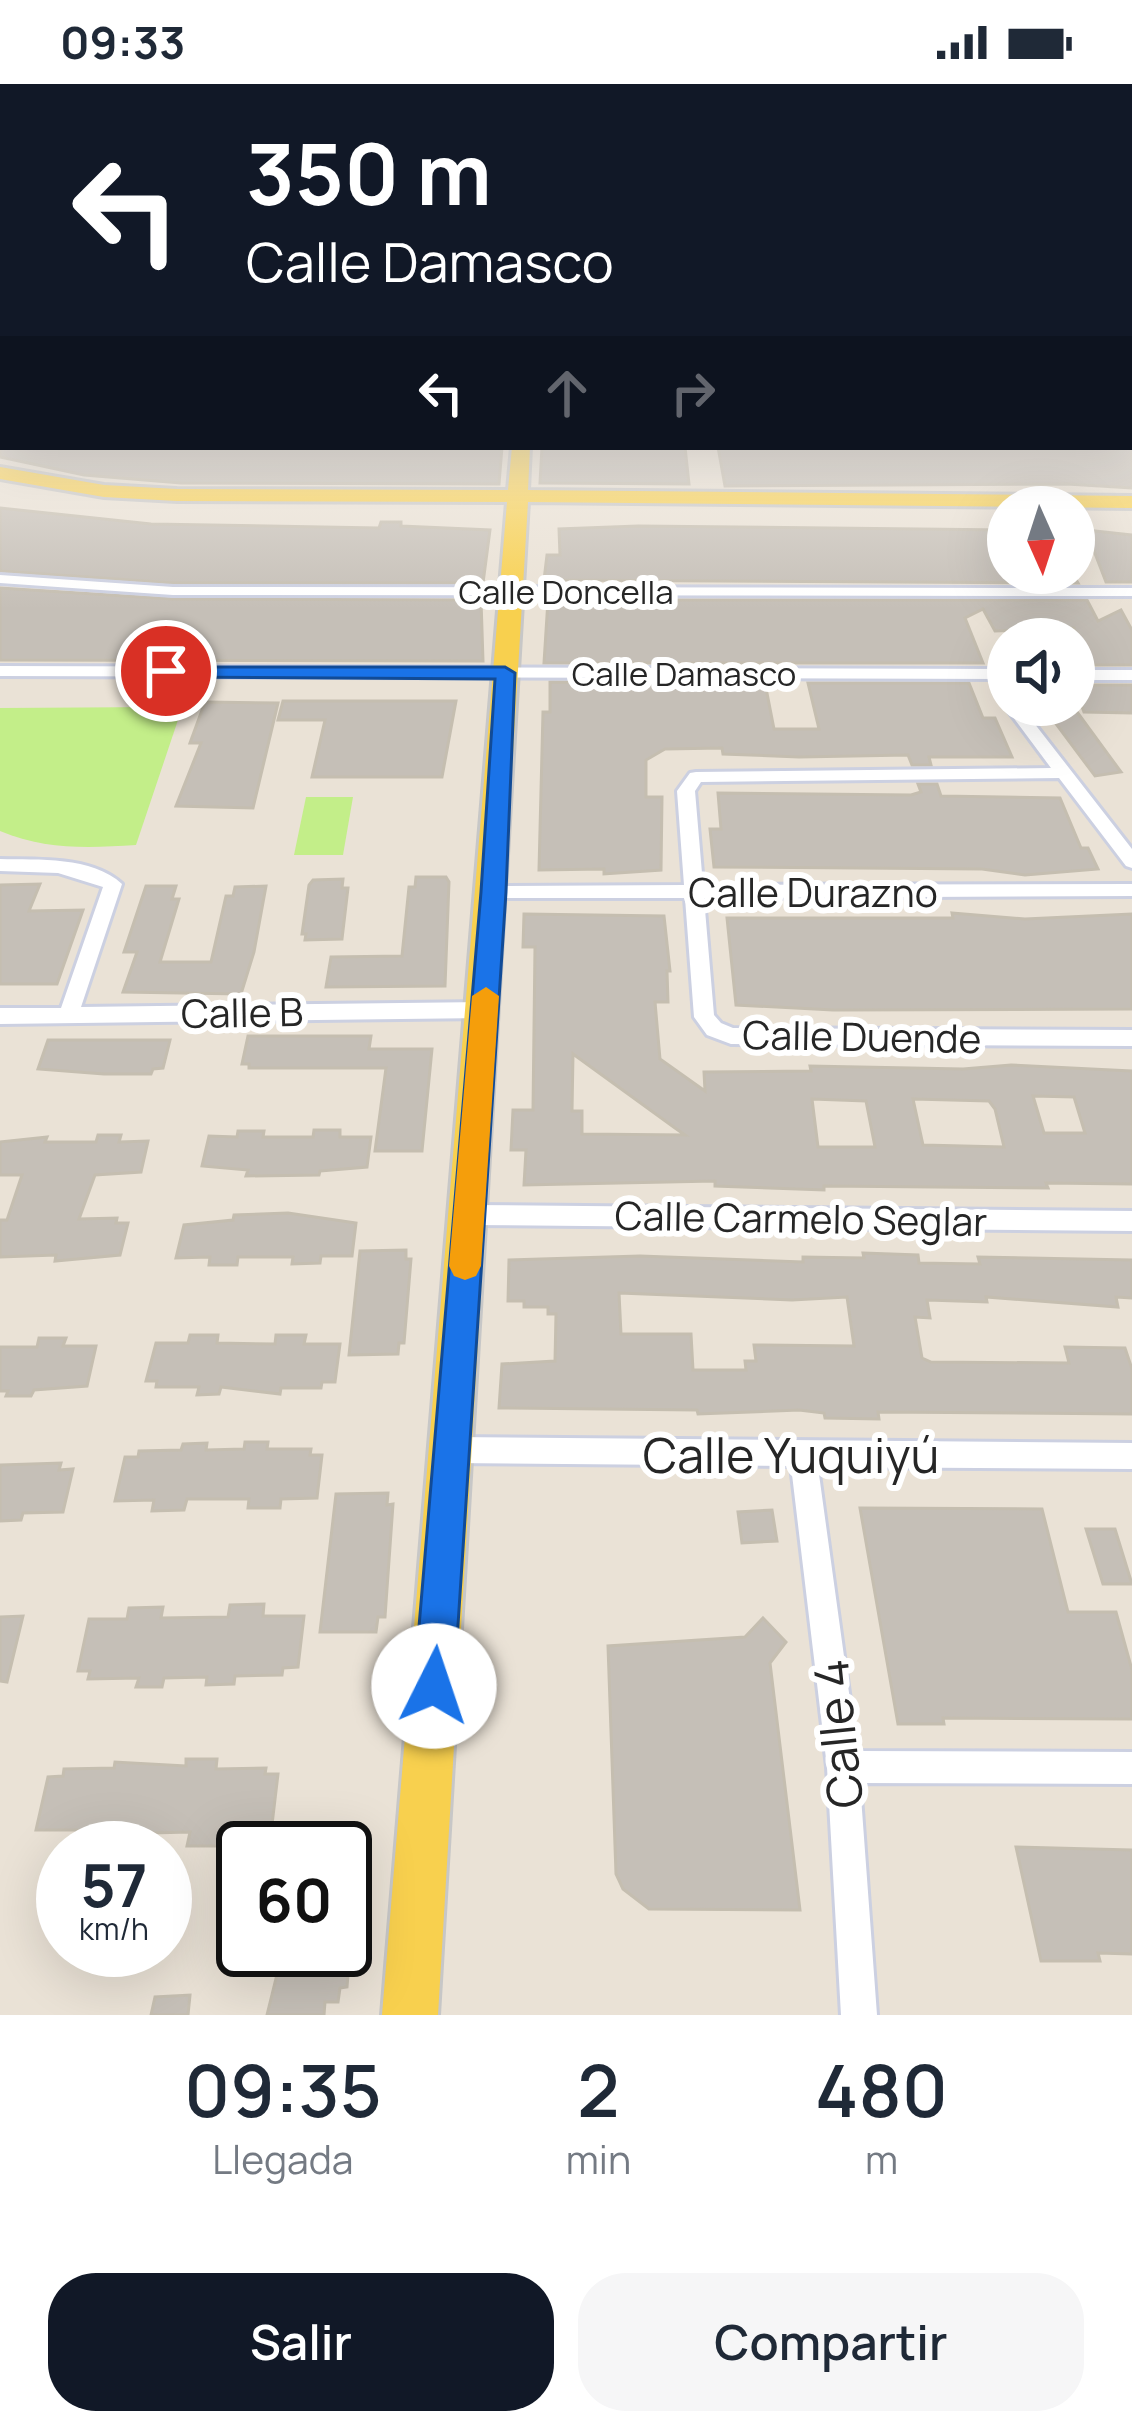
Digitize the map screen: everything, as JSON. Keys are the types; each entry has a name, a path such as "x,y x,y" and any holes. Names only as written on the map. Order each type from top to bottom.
{"main road":[{"path":"410,2015 494,892 521,450"},
{"path":"0,473 104,491 177,495 987,513"},
{"path":"0,491 139,511 987,497 1132,502"},
{"path":"1095,516 1132,518"}],"street":[{"name":"Calle Doncella","path":"0,579 173,591 1132,592"},
{"name":"Calle Damasco","path":"0,670 987,674"},
{"path":"1095,675 1132,675"},
{"path":"1027,726 1132,862"},
{"name":"Calle Duende","path":"1060,773 704,775 691,781 686,791 704,1017 722,1034 1132,1038"},
{"path":"0,865 66,867 113,884 68,1016"},
{"name":"Calle Durazno","path":"494,892 1132,890"},
{"name":"Calle B","path":"0,1016 484,1010"},
{"name":"Calle Carmelo Seglar","path":"469,1215 1132,1221"},
{"name":"Calle Yuquiyú","path":"451,1450 1132,1456"},
{"name":"Calle 4","path":"803,1454 843,1767 860,2015"},
{"path":"843,1767 1132,1768"}],"green space":[{"path":"162,707 180,714 136,845 50,845 0,831 0,708"},
{"path":"306,797 353,797 343,855 294,855"}],"building":[{"path":"0,450 502,450 499,484 181,483 84,475 0,457"},
{"path":"542,450 685,450 689,484 540,483"},
{"path":"719,450 1132,450 1132,488 1067,484 725,486"},
{"path":"0,508 151,524 379,528 381,522 401,522 401,526 490,530 483,583 173,583 0,571"},
{"path":"559,529 987,530 987,582 544,580 547,555 560,555"},
{"path":"1095,531 1132,535 1132,582 1106,582 1095,553"},
{"path":"0,588 173,599 481,600 483,661 0,660"},
{"path":"548,600 1087,600 1098,621 1121,610 1132,630 1132,665 1095,665 1095,618 988,618 983,609 965,618 983,663 544,663"},
{"path":"550,682 765,683 774,729 819,729 808,683 969,683 987,726 998,726 1012,757 929,757 931,765 912,765 908,755 799,757 723,754 722,748 665,749 646,760 646,797 662,797 661,870 604,874 604,869 539,870 543,712 550,712"},
{"path":"1095,685 1132,685 1132,713 1095,712"},
{"path":"283,701 456,701 442,777 312,777 325,720 278,720"},
{"path":"205,702 278,703 253,808 176,806 201,743 190,743"},
{"path":"1058,726 1087,726 1121,772 1095,776"},
{"path":"918,784 937,784 941,796 1060,798 1081,848 1088,848 1098,869 1025,875 982,869 714,867 710,829 721,829 718,793 911,795 921,792"},
{"path":"416,877 446,877 449,882 445,986 326,987 331,957 402,956 409,887 415,887"},
{"path":"343,879 342,888 348,888 342,939 305,940 309,885 313,880"},
{"path":"40,884 29,911 83,910 57,984 0,984 0,885"},
{"path":"146,886 176,886 172,899 179,899 160,962 211,962 226,896 233,896 235,887 266,886 241,994 123,992 137,952 124,952"},
{"path":"952,913 1025,919 1132,914 1132,1009 833,1010 736,1005 727,918 953,918"},
{"path":"524,914 664,916 670,971 668,1002 655,1002 660,1059 705,1091 704,1072 811,1071 810,1066 963,1069 1011,1065 1132,1071 1132,1184 824,1186 824,1190 715,1186 715,1181 524,1185 526,1150 511,1150 513,1110 533,1110 535,947 523,947","holes":["573,1054 685,1135 582,1134 582,1111 572,1111","1033,1096 1074,1097 1085,1133 1044,1133","812,1099 866,1101 875,1147 818,1147","913,1099 989,1101 1004,1147 923,1145"]},
{"path":"248,1036 371,1036 369,1049 432,1049 422,1151 375,1151 386,1068 249,1068 242,1064"},
{"path":"48,1040 170,1040 163,1068 151,1074 104,1074 38,1069"},
{"path":"314,1130 340,1130 340,1137 371,1137 367,1167 320,1171 319,1175 246,1176 248,1170 202,1166 209,1136 264,1131 263,1137 313,1137"},
{"path":"98,1135 121,1135 119,1142 148,1141 141,1172 95,1175 79,1219 117,1218 116,1223 128,1223 120,1255 55,1261 56,1255 0,1257 0,1220 7,1220 22,1175 0,1175 0,1142 47,1137 45,1142 96,1142"},
{"path":"288,1213 356,1223 352,1256 321,1256 320,1263 292,1264 293,1257 238,1257 237,1265 209,1265 210,1257 176,1258 184,1225 233,1220 234,1215"},
{"path":"406,1250 406,1259 411,1259 404,1343 399,1343 398,1354 349,1355 360,1251"},
{"path":"863,1253 918,1255 919,1263 980,1264 978,1257 1132,1260 1132,1298 1116,1297 1118,1307 986,1297 987,1302 927,1300 930,1318 915,1317 922,1358 931,1362 1069,1363 1065,1347 1125,1348 1132,1369 1132,1414 878,1412 879,1419 825,1418 824,1413 799,1410 698,1414 697,1410 499,1408 502,1364 555,1361 556,1314 548,1314 548,1307 508,1301 509,1260 640,1256 803,1262 803,1257 864,1258","holes":["619,1293 792,1300 847,1297 854,1346 754,1345 756,1361 745,1361 746,1370 693,1370 691,1334 621,1334"]},
{"path":"190,1335 218,1335 217,1343 275,1344 276,1335 306,1335 304,1344 340,1344 335,1382 322,1382 321,1388 281,1388 280,1394 221,1387 219,1394 197,1395 199,1387 156,1387 157,1381 146,1381 156,1343 188,1343"},
{"path":"39,1338 66,1338 63,1346 96,1346 87,1386 34,1390 31,1396 6,1396 8,1391 0,1391 0,1347 37,1347"},
{"path":"245,1442 268,1442 267,1449 311,1449 310,1455 322,1455 317,1498 281,1499 280,1508 248,1508 249,1499 187,1499 184,1510 152,1511 154,1500 115,1501 125,1457 138,1457 139,1451 181,1450 183,1444 207,1443 206,1450 244,1449"},
{"path":"61,1463 59,1470 73,1469 63,1512 23,1513 21,1520 0,1521 0,1465"},
{"path":"388,1493 387,1505 393,1504 385,1617 378,1617 376,1632 320,1632 336,1494"},
{"path":"860,1508 1042,1509 1068,1612 1116,1612 1132,1670 1132,1719 943,1718 944,1724 898,1724"},
{"path":"772,1510 777,1541 742,1543 738,1512"},
{"path":"1086,1529 1115,1529 1132,1584 1103,1584"},
{"path":"264,1604 263,1616 304,1616 298,1667 283,1668 282,1675 235,1676 234,1684 206,1685 207,1677 164,1678 162,1687 136,1687 139,1678 88,1679 90,1671 78,1671 89,1619 127,1619 129,1608 163,1607 161,1618 228,1617 230,1605"},
{"path":"23,1616 7,1682 0,1681 0,1617"},
{"path":"763,1618 786,1642 770,1663 800,1910 649,1909 623,1889 616,1874 608,1646 745,1637"},
{"path":"186,1759 217,1759 216,1769 266,1768 265,1774 278,1774 272,1821 216,1821 216,1846 192,1846 192,1821 38,1821 48,1777 63,1776 64,1769 114,1768 115,1762 186,1766"},
{"path":"1016,1847 1132,1850 1132,1954 1098,1953 1100,1961 1041,1961"},
{"path":"276,1977 348,1977 338,2002 325,2002 324,2015 267,2015"},
{"path":"190,1995 188,2015 151,2015 155,1997"}],"slow traffic":[{"path":"465,1266 486,996"}],"route":[{"path":"166,671 505,673 494,892 434,1686"}]}
